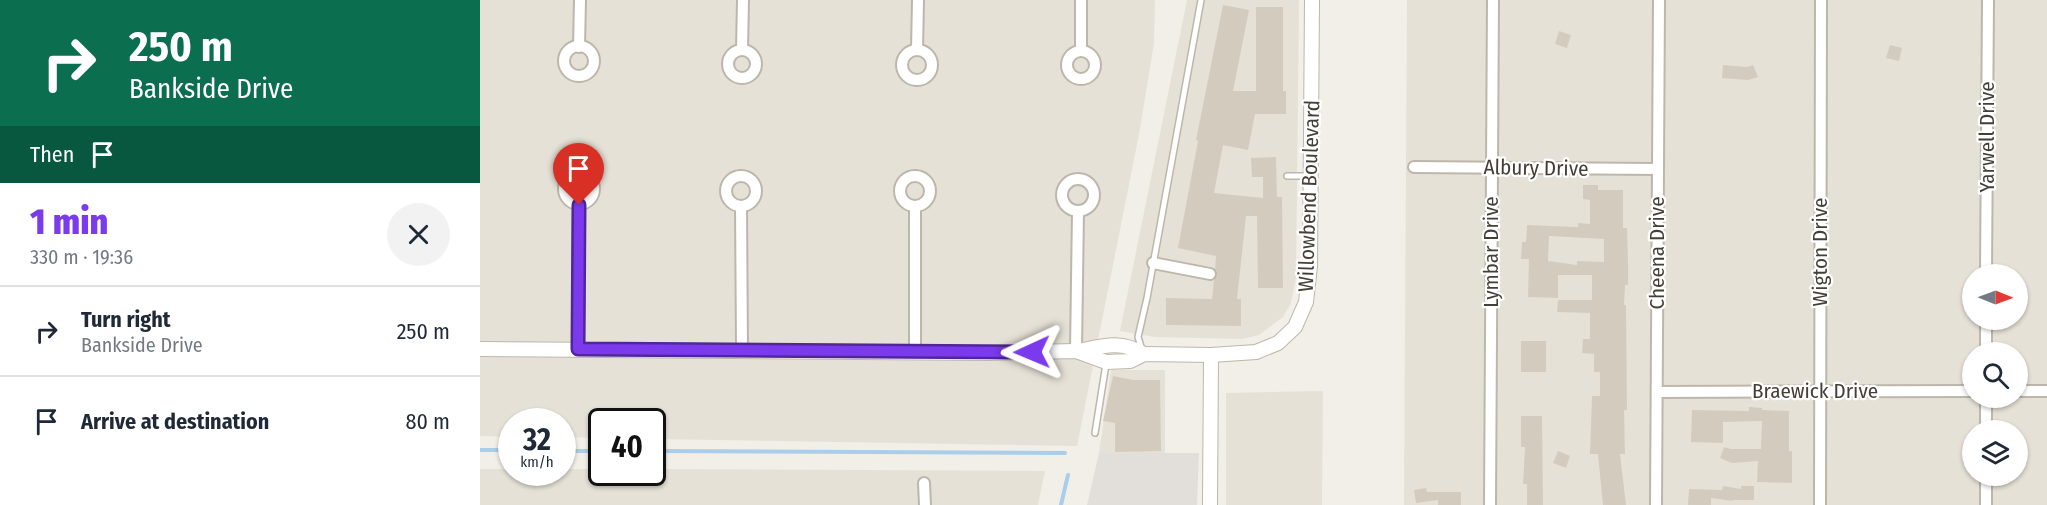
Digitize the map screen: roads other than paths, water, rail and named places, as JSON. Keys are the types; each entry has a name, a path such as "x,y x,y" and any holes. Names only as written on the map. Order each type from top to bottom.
{"street":[{"path":"579,0 579,46"},
{"path":"742,50 743,0"},
{"path":"917,50 918,0"},
{"path":"1081,0 1081,51"},
{"name":"Willowbend Boulevard","path":"1211,355 1256,352 1278,343 1295,327 1306,302 1310,266 1312,0"},
{"name":"Lymbar Drive","path":"1490,505 1493,0"},
{"name":"Cheena Drive","path":"1656,505 1659,0"},
{"name":"Wigton Drive","path":"1820,505 1821,0"},
{"name":"Yarwell Drive","path":"1986,264 1988,0"},
{"name":"Albury Drive","path":"1414,166 1658,169"},
{"path":"578,349 579,205"},
{"path":"741,206 742,350"},
{"path":"915,206 915,351"},
{"path":"1076,351 1078,211"},
{"path":"1153,263 1210,274"},
{"path":"480,348 1076,351 1107,346 1130,346 1144,354"},
{"path":"1076,351 1106,362 1130,361 1144,354 1211,355 1210,505"},
{"name":"Braewick Drive","path":"1657,392 1962,391"},
{"path":"2028,391 2047,391"},
{"path":"924,483 924,505"},
{"path":"1986,486 1986,505"}],"lane":[{"path":"1144,354 1138,337 1201,0"},
{"path":"1287,176 1311,176"},
{"path":"1095,433 1106,362"}],"waterway":[{"path":"480,450 498,450"},
{"path":"576,451 588,451"},
{"path":"666,451 1065,453"},
{"path":"1061,505 1068,475"}]}
